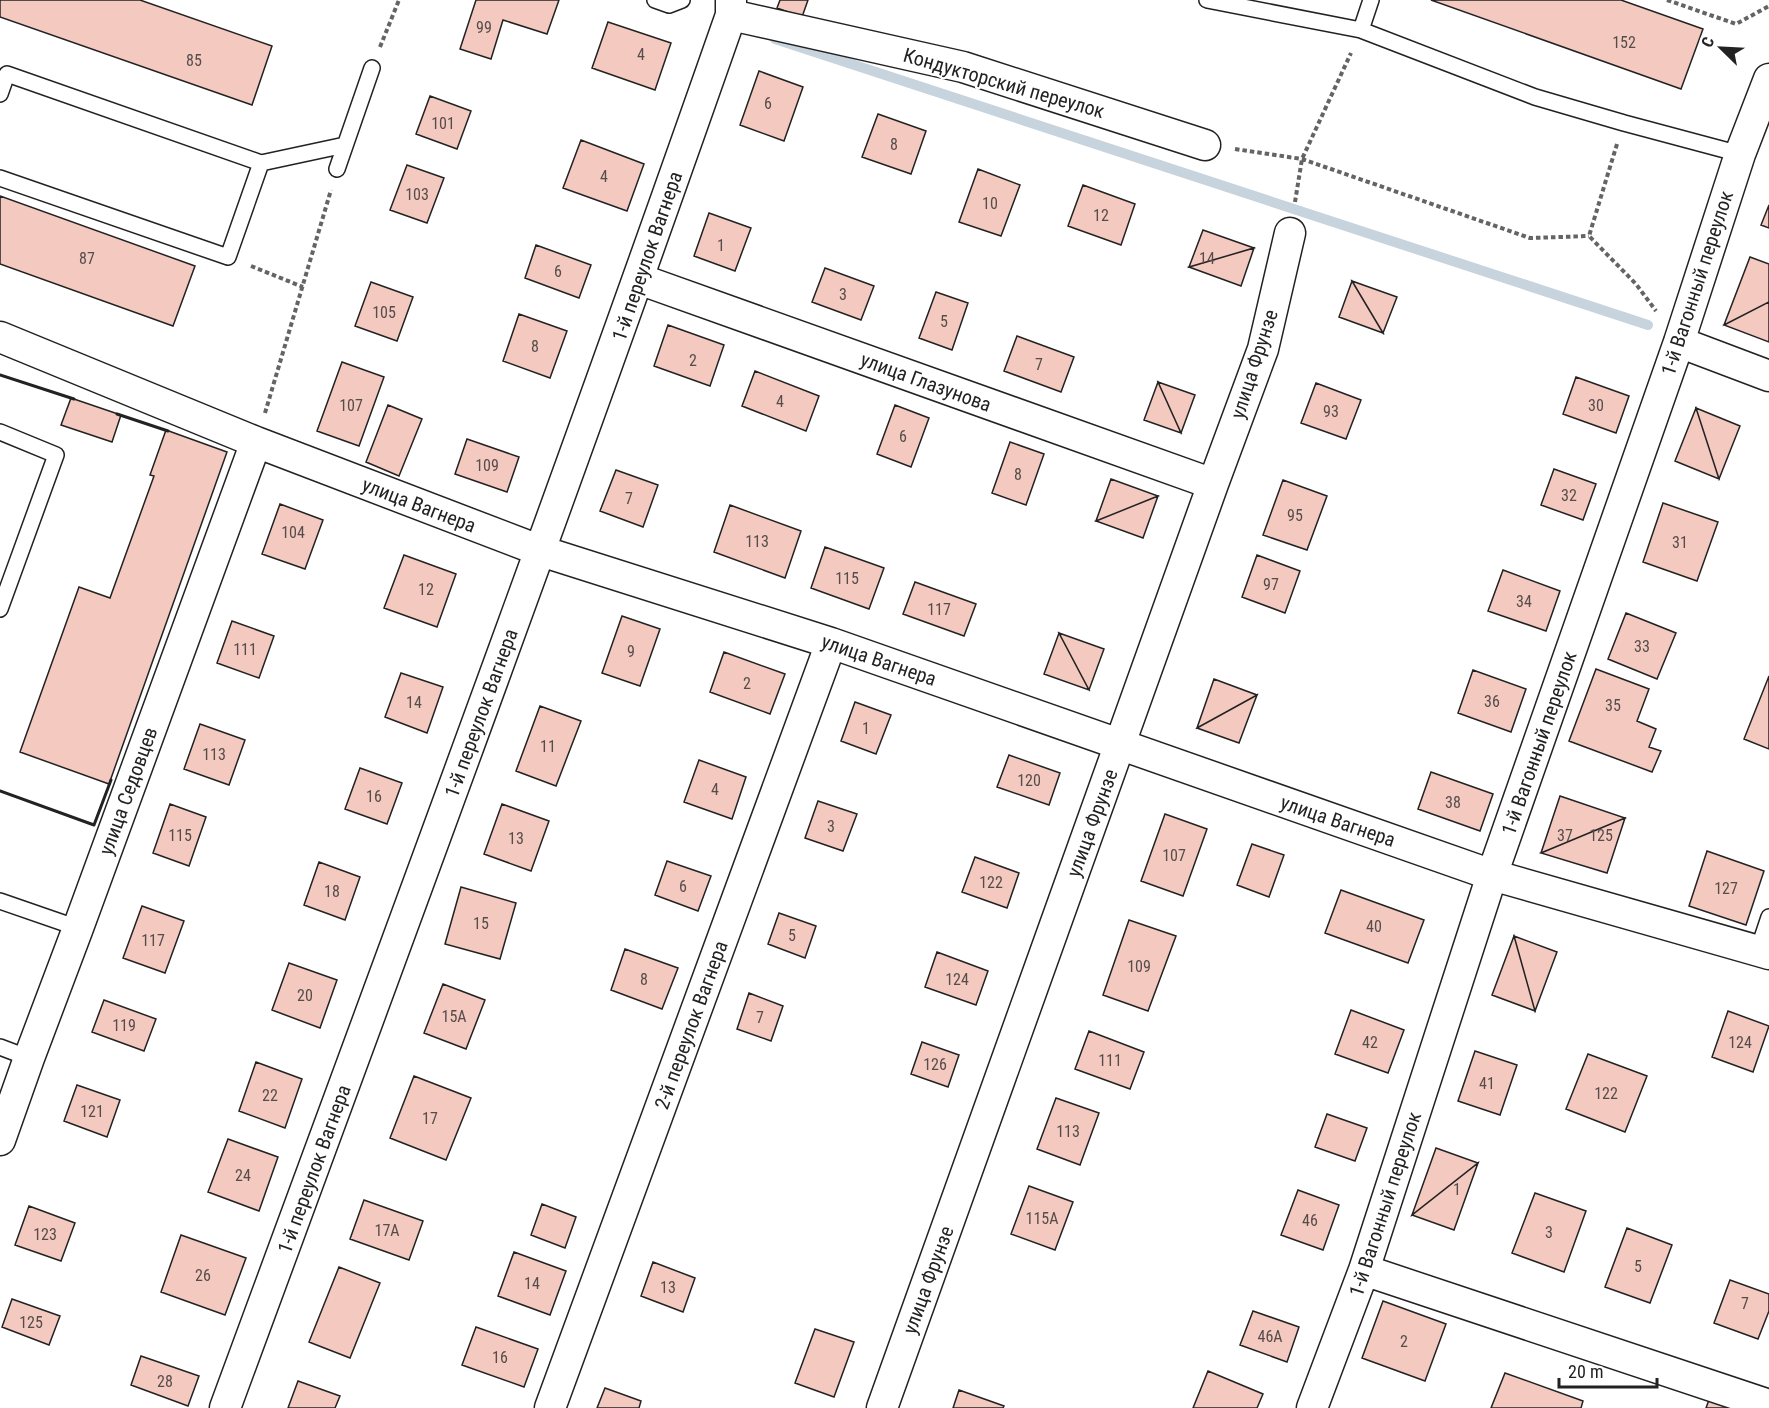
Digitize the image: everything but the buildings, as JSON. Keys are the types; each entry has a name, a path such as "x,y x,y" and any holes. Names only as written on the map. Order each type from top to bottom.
{"street":[{"name":"Кондукторский переулок","path":"731,7 963,67 1205,145"},
{"name":"1-й переулок Вагнера","path":"225,1408 541,551 639,279 731,7"},
{"name":"1-й Вагонный переулок","path":"1312,1408 1364,1270 1492,875 1679,342 1740,154 1769,79"},
{"name":"улица Фрунзе","path":"882,1408 1263,349 1290,233"},
{"name":"улица Глазунова","path":"639,279 1213,484"},
{"name":"улица Вагнера","path":"0,337 256,442 541,551 831,643 1492,875 1763,952"},
{"path":"1679,342 1769,376"},
{"name":"улица Седовцев","path":"0,1140 256,442"},
{"name":"2-й переулок Вагнера","path":"550,1408 831,643"},
{"path":"1364,1270 1769,1405"}],"lane":[{"path":"655,0 669,5 682,0"},
{"path":"1207,0 1361,30 1535,97 1740,154"},
{"path":"1361,30 1371,0"},
{"path":"337,169 372,68"},
{"path":"0,94 7,75 261,163 345,145"},
{"path":"0,178 228,257 261,163"},
{"path":"0,432 56,455 0,609"},
{"path":"0,901 78,928"},
{"path":"1763,952 1769,917"},
{"path":"0,1047 29,1058"}],"path":[{"path":"372,68 399,0"},
{"path":"1667,0 1736,24 1769,6"},
{"path":"1290,233 1302,159 1361,30"},
{"path":"1589,236 1624,123"},
{"path":"1205,145 1302,159 1530,238 1589,236 1636,284 1679,342"},
{"path":"256,442 337,169"},
{"path":"228,257 303,287"}],"waterway":[{"path":"775,39 1648,325"}],"wall":[{"path":"0,375 74,399"},
{"path":"117,414 168,431"},
{"path":"0,791 94,825 111,780"}]}
